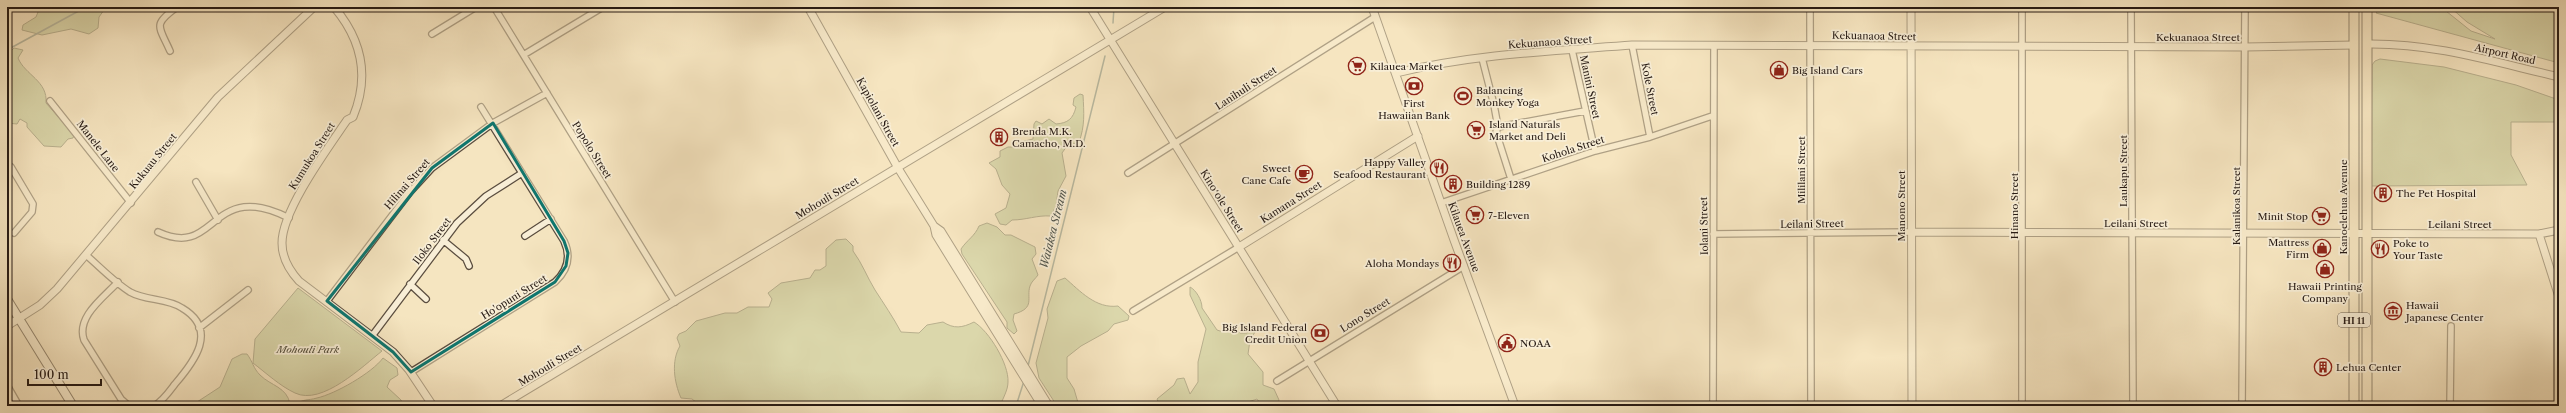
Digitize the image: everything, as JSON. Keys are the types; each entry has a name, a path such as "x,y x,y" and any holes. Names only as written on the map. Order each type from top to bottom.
{"highway":[{"name":"Kanoelehua Avenue","path":"2354,7 2354,406"},
{"name":"HI 11","path":"2367,7 2367,406"},
{"path":"2354,45 2367,44"}],"main road":[{"path":"7,299 73,406"}],"street":[{"path":"170,51 159,26 160,20 177,7"},
{"name":"Kukuau Street","path":"7,326 20,319 46,300 131,203 218,97 314,7"},
{"name":"Kumukoa Street","path":"334,7 348,25 360,52 363,76 360,97 353,117 347,120 302,187 282,238 285,261 295,276 393,352 411,372 433,406"},
{"path":"432,34 476,7"},
{"name":"Popolo Street","path":"494,7 525,54 547,93 674,302"},
{"path":"525,54 592,10 603,7"},
{"name":"Kapiolani Street","path":"808,7 898,168 934,226 936,234 1042,406"},
{"name":"Kinoʻole Street","path":"1090,7 1337,406"},
{"name":"Mohouli Street","path":"500,406 1164,7"},
{"name":"Kilauea Avenue","path":"1372,7 1515,406"},
{"name":"Mililani Street","path":"1810,7 1811,406"},
{"name":"Manono Street","path":"1911,7 1912,406"},
{"name":"Hinano Street","path":"2022,7 2022,406"},
{"name":"Laukapu Street","path":"2132,7 2133,406"},
{"name":"Kalanikoa Street","path":"2242,406 2245,233 2245,7"},
{"name":"Lanihuli Street","path":"1128,173 1175,145 1375,17"},
{"name":"Airport Road","path":"2367,44 2408,44 2446,50 2559,77"},
{"name":"Kekuanaoa Street","path":"1396,73 1482,58 1632,45 2245,47 2354,45"},
{"name":"Kole Street","path":"1632,45 1650,137"},
{"name":"Iolani Street","path":"1713,406 1712,116 1714,45"},
{"name":"Manini Street","path":"1572,50 1595,151"},
{"path":"1482,58 1498,127 1496,132 1512,179"},
{"name":"Hilinai Street","path":"327,301 405,198 432,168 493,123 547,93"},
{"name":"Manele Lane","path":"50,101 131,203"},
{"name":"Ho'opuni Street","path":"411,372 560,277 566,266 568,253 564,240 493,123 481,107"},
{"path":"1498,127 1585,111"},
{"name":"Kohola Street","path":"1441,202 1595,151 1650,137 1712,116"},
{"name":"Kamana Street","path":"1134,311 1418,136"},
{"path":"7,164 11,167 33,204 32,212 14,234"},
{"name":"Iloko Street","path":"372,336 457,223 486,196 522,173"},
{"path":"196,182 218,220"},
{"path":"158,232 175,239 182,239 202,232 218,220 243,207 270,210 289,218"},
{"path":"525,236 551,219"},
{"name":"Kapiolani Street","path":"934,226 941,231 1050,406"},
{"name":"Leilani Street","path":"1713,234 1911,232 2132,234 2539,234 2559,230"},
{"path":"2539,234 2559,297"},
{"path":"443,240 466,259 469,266"},
{"path":"86,255 118,282 139,296 182,307 192,316 199,328 201,341 196,359 154,406"},
{"name":"Lono Street","path":"1277,381 1303,367 1309,361 1464,266"},
{"path":"118,282 87,315 82,332 84,340 121,399 129,406"},
{"path":"410,284 426,299"},
{"path":"199,328 248,290"},
{"path":"2450,406 2451,326"},
{"path":"7,385 19,406"}],"highlighted area":[{"path":"493,123 564,241 568,253 566,266 555,282 411,372 393,352 327,301 432,168"}],"green space":[{"path":"40,7 55,7 58,9 70,7 123,7 121,9 104,10 99,17 98,28 89,34 71,29 42,35 22,30 23,25 36,17"},
{"path":"2381,7 2441,7 2471,31 2495,39 2467,22 2450,7 2559,7 2559,63 2376,13"},
{"path":"14,48 23,50 18,58 21,64 40,84 46,95 46,103 74,135 73,138 68,139 61,147 44,146 27,127 27,123 20,119 17,124 7,123 7,55"},
{"path":"2380,59 2444,67 2516,85 2559,100 2559,122 2511,122 2511,155 2527,185 2371,186 2372,65 2375,61"},
{"path":"1080,94 1083,95 1084,114 1082,130 1079,142 1067,146 1062,153 1066,176 1058,191 1056,206 1051,216 1012,220 1006,225 1000,224 995,214 1006,208 1010,194 1002,185 996,169 989,163 1000,157 1000,151 1008,147 1017,147 1021,142 1033,139 1034,124 1036,121 1042,124 1049,119 1056,124 1064,123 1069,120 1072,117 1076,107 1073,105 1074,98"},
{"path":"987,223 997,227 1005,235 1011,235 1035,247 1036,254 1032,259 1038,275 1030,286 1028,306 1021,312 1014,314 1013,320 1017,331 1014,334 1007,328 1007,322 962,254 961,249 979,226"},
{"path":"846,239 853,246 853,251 901,332 919,333 927,325 943,322 954,327 966,326 974,322 980,326 992,340 1002,357 1005,366 1008,382 1000,406 701,406 692,399 681,398 674,372 675,358 680,346 677,338 679,334 686,331 696,321 725,313 737,313 748,307 769,307 772,299 768,293 781,283 810,278 815,270 820,270 826,266 826,249 836,240"},
{"path":"1065,278 1089,298 1103,305 1118,306 1129,316 1128,320 1114,324 1108,331 1081,346 1067,357 1067,378 1074,389 1079,406 1057,406 1039,378 1036,363 1048,318 1047,309 1057,281"},
{"path":"1190,287 1198,296 1202,308 1217,330 1223,332 1233,327 1240,333 1247,333 1252,329 1255,332 1250,340 1248,354 1263,372 1263,385 1274,389 1279,400 1277,406 1262,406 1257,399 1236,406 1160,406 1157,399 1174,385 1177,379 1184,378 1190,394 1198,382 1198,362 1206,329 1190,295"},
{"name":"Mohouli Park","path":"298,288 382,351 342,382 317,394 306,396 295,393 284,387 253,363 255,339"},
{"path":"242,354 247,354 260,375 282,390 286,394 290,404 294,405 304,400 325,396 343,388 371,370 383,358 397,368 398,375 390,380 387,387 401,400 403,406 194,406 197,402 220,387 232,359"}],"waterway":[{"path":"7,50 86,7"},
{"path":"1113,23 1114,7"},
{"name":"Waiakea Stream","path":"1028,366 1105,56"},
{"name":"Waiakea Stream","path":"1016,406 1024,381"}],"place":[{"name":"Kilauea Market","path":"1357,66"},
{"name":"Big Island Cars","path":"1779,70"},
{"name":"First Hawaiian Bank","path":"1414,86"},
{"name":"Balancing Monkey Yoga","path":"1463,96"},
{"name":"Island Naturals Market and Deli","path":"1476,130"},
{"name":"Brenda M.K. Camacho, M.D.","path":"999,137"},
{"name":"Happy Valley Seafood Restaurant","path":"1439,168"},
{"name":"Sweet Cane Cafe","path":"1304,174"},
{"name":"Building 1289","path":"1453,184"},
{"name":"The Pet Hospital","path":"2383,193"},
{"name":"7-Eleven","path":"1475,215"},
{"name":"Minit Stop","path":"2321,216"},
{"name":"Mattress Firm","path":"2322,248"},
{"name":"Poke to Your Taste","path":"2380,249"},
{"name":"Aloha Mondays","path":"1452,263"},
{"name":"Hawaii Printing Company","path":"2325,269"},
{"name":"Hawaii Japanese Center","path":"2393,311"},
{"name":"Big Island Federal Credit Union","path":"1320,333"},
{"name":"NOAA","path":"1507,343"},
{"name":"Lehua Center","path":"2323,367"}]}
